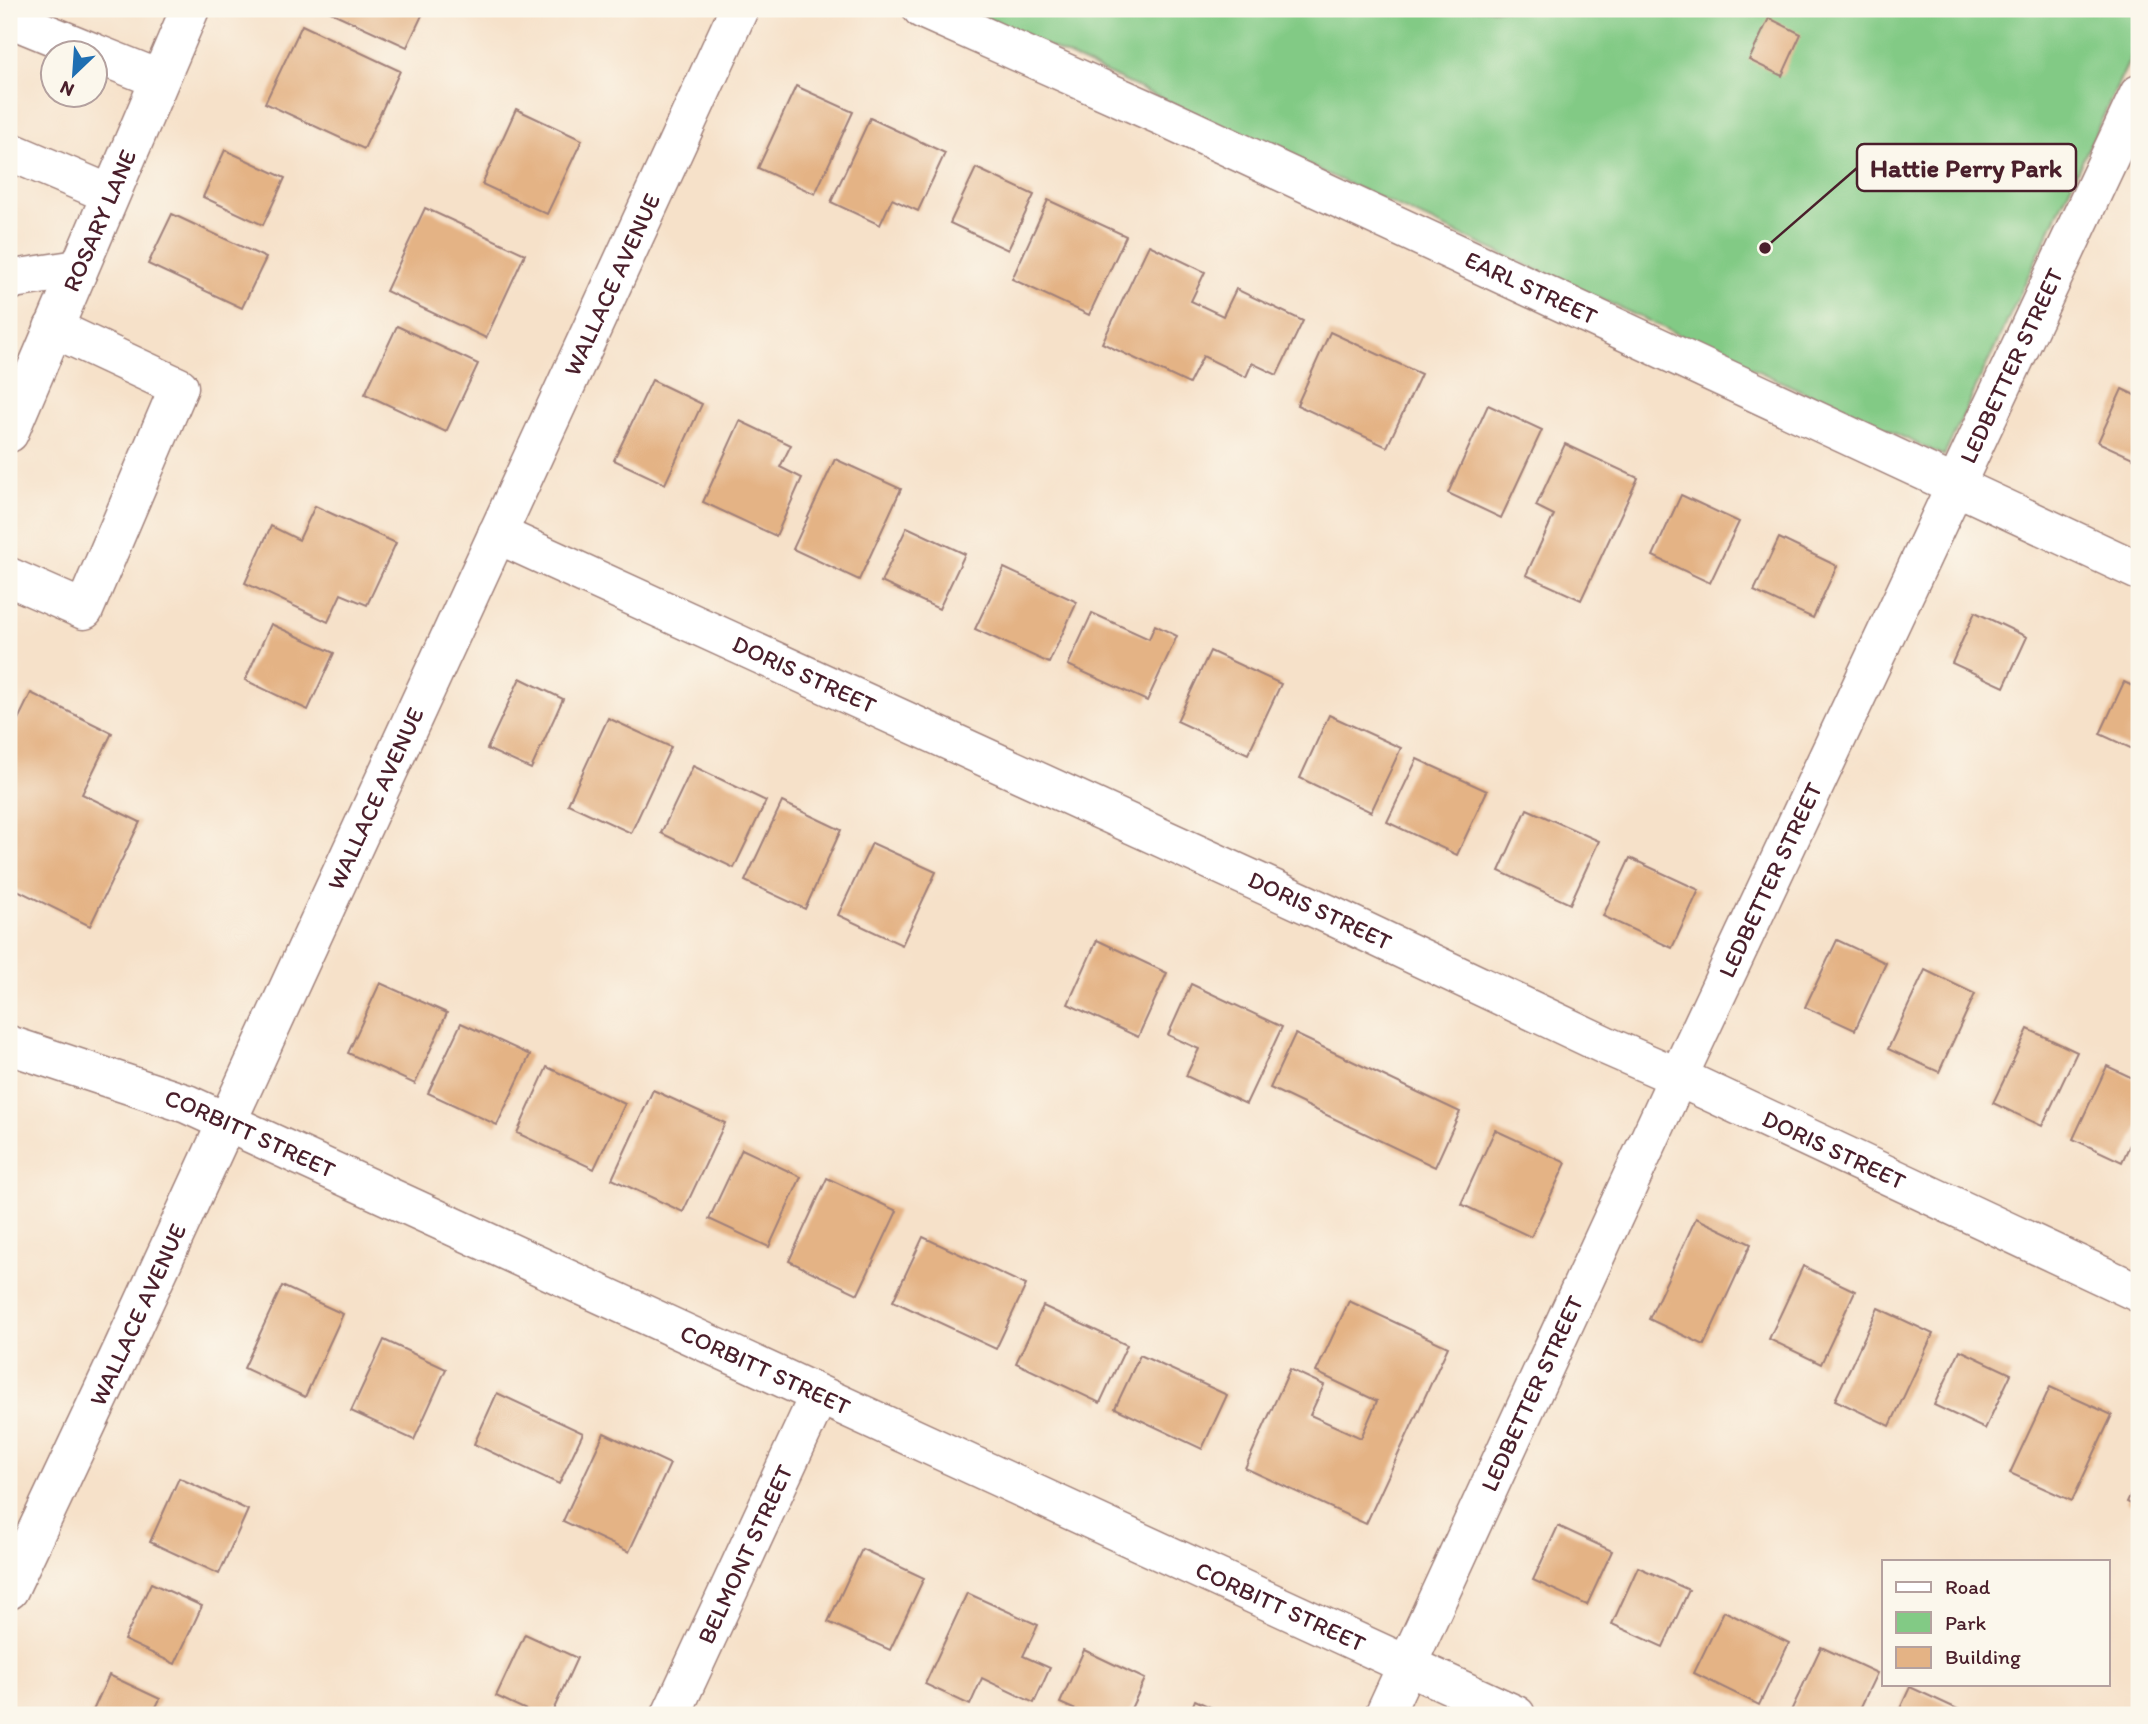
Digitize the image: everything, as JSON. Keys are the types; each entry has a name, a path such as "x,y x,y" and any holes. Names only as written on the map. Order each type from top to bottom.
{"street":[{"name":"ROSARY LANE","path":"9,430 190,9"},
{"name":"WALLACE AVENUE","path":"9,1590 739,9"},
{"name":"EARL STREET","path":"922,9 1164,117 2139,571"},
{"path":"9,18 57,38"},
{"path":"108,59 159,79"},
{"name":"LEDBETTER STREET","path":"1384,1715 1678,1077 2139,94"},
{"path":"9,151 110,194"},
{"path":"9,282 13,279 78,269"},
{"path":"9,577 84,610 179,387 53,328"},
{"name":"DORIS STREET","path":"497,534 1328,914 2139,1293"},
{"name":"CORBITT STREET","path":"9,1045 187,1104 1516,1715"},
{"name":"BELMONT STREET","path":"671,1715 819,1395"}],"green space":[{"path":"966,9 2139,9 2139,40 1944,456"}],"building":[{"path":"324,9 425,9 407,47"},
{"path":"1769,18 1801,34 1782,76 1749,60"},
{"path":"302,25 400,71 364,149 265,103"},
{"path":"796,86 853,112 815,194 758,168"},
{"path":"516,109 582,140 547,214 482,184"},
{"path":"870,118 945,153 918,211 892,199 880,225 831,202"},
{"path":"225,150 285,178 263,225 203,197"},
{"path":"976,168 1034,195 1008,250 950,223"},
{"path":"1048,200 1126,236 1089,315 1012,279"},
{"path":"425,208 525,254 486,338 386,291"},
{"path":"172,214 266,258 242,308 148,264"},
{"path":"1149,245 1205,272 1191,301 1223,316 1236,289 1303,321 1277,375 1252,363 1246,377 1203,356 1189,384 1102,343"},
{"path":"397,326 478,364 446,432 365,394"},
{"path":"1330,332 1421,374 1387,447 1297,405"},
{"path":"652,380 702,404 665,484 614,460"},
{"path":"2122,389 2139,397 2139,461 2098,442"},
{"path":"1488,405 1542,430 1501,518 1448,493"},
{"path":"740,421 791,445 780,467 802,478 776,536 703,502"},
{"path":"1565,444 1638,478 1581,600 1526,575 1554,515 1536,506"},
{"path":"835,459 901,489 859,580 793,549"},
{"path":"1681,495 1739,522 1710,583 1653,556"},
{"path":"315,506 396,543 367,605 341,594 328,622 245,583 271,526 299,540"},
{"path":"907,527 965,554 939,609 881,582"},
{"path":"1779,538 1837,566 1813,618 1754,591"},
{"path":"1004,568 1077,602 1049,663 975,629"},
{"path":"1975,612 2027,637 2004,687 1952,663"},
{"path":"1092,613 1149,639 1155,625 1177,636 1147,701 1068,665"},
{"path":"271,624 334,653 308,710 245,680"},
{"path":"1210,651 1281,684 1248,754 1177,721"},
{"path":"520,678 563,699 531,769 487,749"},
{"path":"2124,682 2139,689 2139,752 2100,734"},
{"path":"31,693 112,733 82,794 140,822 90,926 9,886 9,738"},
{"path":"1329,715 1401,748 1371,812 1300,778"},
{"path":"608,718 671,747 631,833 568,804"},
{"path":"1417,759 1487,791 1457,855 1387,822"},
{"path":"693,766 766,801 734,868 661,833"},
{"path":"782,802 841,830 805,909 745,881"},
{"path":"1527,809 1599,841 1570,904 1499,871"},
{"path":"872,843 936,872 902,945 838,915"},
{"path":"1630,858 1699,890 1672,948 1603,916"},
{"path":"1097,940 1167,973 1138,1037 1068,1004"},
{"path":"1837,940 1886,963 1855,1030 1805,1007"},
{"path":"1925,970 1975,994 1939,1072 1888,1049"},
{"path":"380,983 447,1013 415,1084 348,1053"},
{"path":"1191,984 1282,1027 1246,1104 1186,1076 1199,1049 1168,1035"},
{"path":"461,1023 530,1055 497,1125 428,1093"},
{"path":"2028,1029 2077,1052 2042,1126 1993,1103"},
{"path":"1295,1034 1460,1112 1435,1167 1270,1088"},
{"path":"2107,1066 2139,1081 2139,1125 2122,1162 2073,1139"},
{"path":"547,1067 625,1104 594,1169 517,1133"},
{"path":"653,1090 725,1123 683,1212 612,1179"},
{"path":"1495,1130 1566,1163 1531,1237 1461,1204"},
{"path":"742,1149 801,1177 769,1247 709,1219"},
{"path":"827,1178 897,1211 858,1294 789,1261"},
{"path":"1696,1218 1751,1244 1704,1345 1649,1319"},
{"path":"923,1237 1026,1285 996,1349 893,1301"},
{"path":"1803,1266 1855,1291 1821,1364 1769,1339"},
{"path":"282,1286 343,1314 305,1397 244,1368"},
{"path":"1349,1301 1448,1347 1366,1524 1245,1468 1290,1369 1324,1385 1310,1415 1361,1438 1377,1401 1316,1372"},
{"path":"1043,1306 1127,1345 1100,1403 1016,1363"},
{"path":"1878,1308 1933,1334 1890,1426 1835,1400"},
{"path":"384,1340 446,1369 414,1440 351,1411"},
{"path":"1960,1350 2011,1374 1985,1429 1934,1405"},
{"path":"1140,1355 1227,1395 1202,1449 1115,1408"},
{"path":"2050,1387 2112,1415 2072,1501 2010,1473"},
{"path":"497,1393 583,1433 559,1484 474,1444"},
{"path":"604,1433 670,1464 629,1552 563,1521"},
{"path":"2139,1476 2139,1508 2127,1502"},
{"path":"179,1478 248,1510 219,1574 150,1542"},
{"path":"1558,1526 1612,1551 1587,1605 1533,1580"},
{"path":"862,1549 924,1578 890,1650 828,1622"},
{"path":"1638,1567 1689,1590 1663,1647 1612,1624"},
{"path":"151,1583 202,1606 175,1664 124,1640"},
{"path":"967,1593 1038,1625 1023,1656 1050,1668 1034,1703 982,1678 970,1705 925,1684"},
{"path":"1724,1611 1789,1643 1759,1705 1694,1673"},
{"path":"525,1634 577,1658 551,1715 537,1715 496,1696"},
{"path":"1821,1647 1877,1673 1857,1715 1789,1715"},
{"path":"1084,1650 1145,1679 1128,1715 1087,1715 1060,1703"},
{"path":"109,1675 160,1699 152,1715 91,1715"},
{"path":"1910,1687 1964,1712 1962,1715 1897,1715"},
{"path":"1195,1700 1227,1715 1189,1715"}],"place":[{"name":"Hattie Perry Park","path":"1765,248"}]}
